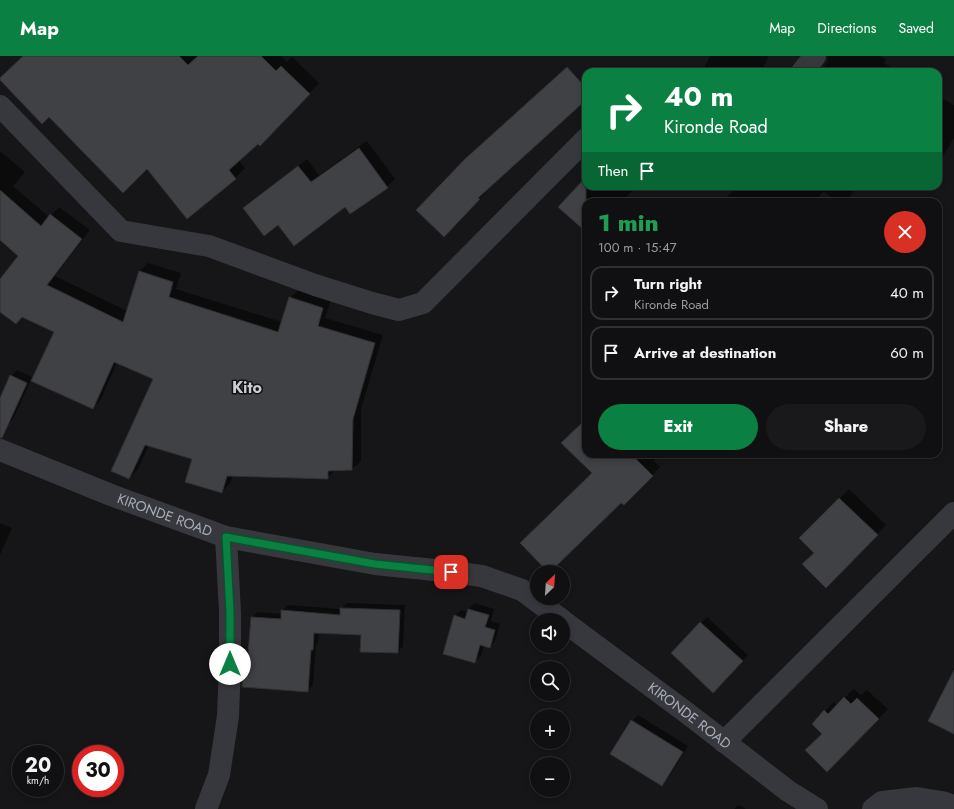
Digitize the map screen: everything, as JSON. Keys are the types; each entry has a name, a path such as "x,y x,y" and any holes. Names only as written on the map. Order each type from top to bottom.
{"street":[{"path":"805,68 815,56"},
{"path":"0,106 121,231 208,246 315,285 399,310 422,303 582,143"},
{"name":"KIRONDE ROAD","path":"0,450 110,495 226,537 375,564 482,576 522,590 552,613"},
{"path":"724,742 954,514"},
{"path":"206,809 219,775 228,716 230,612 226,537"},
{"name":"KIRONDE ROAD","path":"570,627 788,791 817,809"},
{"path":"873,809 882,802 917,798 942,802 954,806"}],"building":[{"path":"23,56 179,56 188,65 198,56 261,56 276,71 281,66 310,94 260,146 258,144 229,170 236,179 187,219 147,169 123,193 49,117 42,124 0,80 0,78"},
{"path":"567,67 582,84 582,104 478,198 480,199 444,237 416,210 465,159"},
{"path":"359,148 388,188 350,214 345,207 294,246 278,225 264,236 243,208 298,166 311,182"},
{"path":"582,181 582,190 586,190 586,198 582,198 582,228 558,207"},
{"path":"0,190 41,226 50,214 82,239 47,285 123,322 139,271 173,282 169,297 278,332 289,297 323,308 318,326 375,343 353,419 352,470 328,471 328,479 227,476 222,493 185,482 192,459 145,445 129,479 111,471 153,379 114,362 93,409 31,381 54,332 22,317 16,324 0,312 0,279 18,256 0,240"},
{"path":"10,375 27,383 2,438 0,438 0,398"},
{"path":"582,423 582,458 635,458 653,476 624,505 621,503 557,565 541,565 520,543 592,473 561,443"},
{"path":"839,498 878,535 826,588 802,564 814,553 799,538"},
{"path":"340,608 400,610 398,653 360,652 361,635 314,633 313,650 311,650 308,692 242,687 244,653 248,654 251,617 281,619 281,610 340,615"},
{"path":"468,609 489,615 485,627 495,630 490,648 480,645 475,663 443,654 454,615 465,619"},
{"path":"700,622 743,661 713,693 671,653"},
{"path":"954,670 954,734 928,721"},
{"path":"844,697 851,704 857,698 879,719 827,772 805,750 822,734 812,724 824,710 828,714"},
{"path":"631,720 683,752 662,786 610,754"}],"district":[{"name":"Kito","path":"247,387"}],"route":[{"path":"230,664 230,612 226,537 375,564 451,572"}]}
